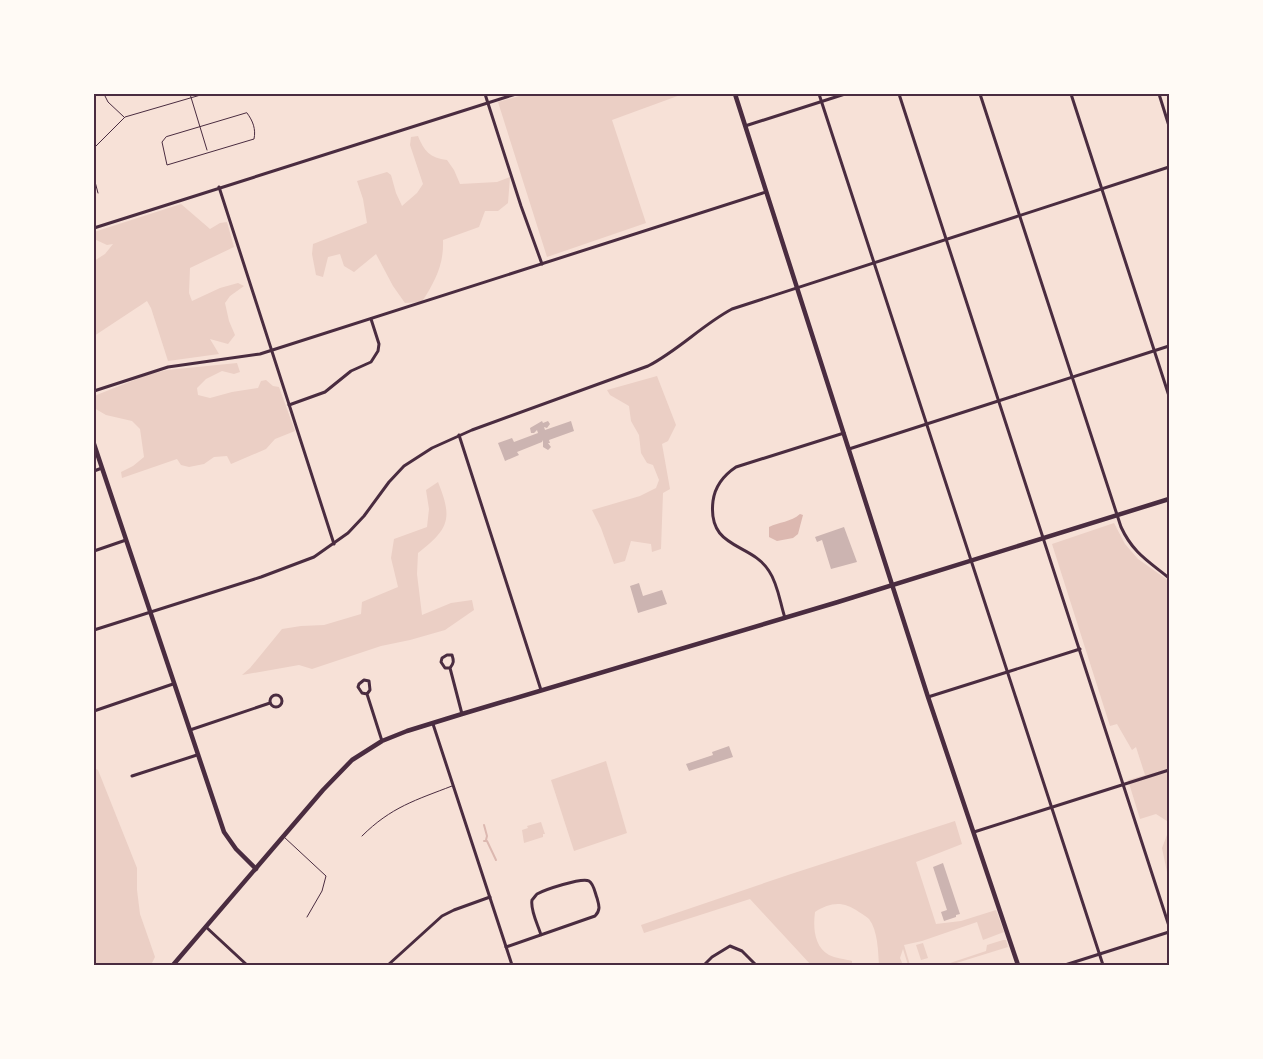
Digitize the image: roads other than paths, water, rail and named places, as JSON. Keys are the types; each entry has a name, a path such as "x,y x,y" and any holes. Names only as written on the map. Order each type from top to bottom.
{"main road":[{"path":"735,94 928,697 1018,965"},
{"path":"94,444 224,832 236,849 256,868"},
{"path":"173,965 345,767 382,741 462,714 785,618 1169,499"}],"street":[{"path":"485,94 542,264"},
{"path":"94,228 516,94"},
{"path":"820,94 1103,965"},
{"path":"745,126 845,94"},
{"path":"899,94 1169,926"},
{"path":"980,94 1125,537 1139,556 1169,578"},
{"path":"1071,94 1169,396"},
{"path":"1159,94 1169,126"},
{"path":"94,630 295,565 314,557 334,544 357,523 388,482 404,466 432,448 459,436 648,366 670,354 725,313 747,304 1169,167"},
{"path":"219,187 334,544"},
{"path":"94,391 168,367 194,362 245,357 272,350 766,192"},
{"path":"289,405 325,392 351,371 371,362 378,351 379,344 371,318"},
{"path":"849,449 1169,346"},
{"path":"785,618 769,570 756,558 727,541 717,526 713,510 716,490 728,472 736,467 844,433"},
{"path":"459,436 541,690"},
{"path":"94,471 102,468"},
{"path":"94,551 126,540"},
{"path":"928,697 1080,649"},
{"path":"450,668 445,668 441,662 442,658 447,655 452,656 454,660 450,668 462,714"},
{"path":"364,680 369,681 371,686 367,694 362,693 358,687 364,680"},
{"path":"94,711 174,684"},
{"path":"367,694 382,741"},
{"path":"272,696 280,696 281,704 278,708 273,708 270,704 272,696"},
{"path":"189,730 270,704"},
{"path":"432,724 512,965"},
{"path":"132,776 197,755"},
{"path":"974,832 1169,770"},
{"path":"506,947 595,916 600,906 590,881 585,879 570,882 536,894 532,900 532,908 541,934"},
{"path":"388,965 442,916 490,898"},
{"path":"206,927 247,965"},
{"path":"1065,965 1169,932"},
{"path":"704,965 712,957 730,946 742,951 756,965"},
{"path":"392,962 395,965"}],"lane":[{"path":"104,94 108,102 125,117"},
{"path":"190,94 207,152"},
{"path":"94,148 125,117 204,94"},
{"path":"247,113 252,119 255,132 254,139 207,152 167,164 162,142 166,137 247,113"},
{"path":"94,178 98,192"},
{"path":"362,836 376,822 396,809 453,786"},
{"path":"283,837 326,876 322,891 307,917"}],"waterway":[{"path":"484,825 487,836 486,840"},
{"path":"484,841 487,841 496,860"}]}
